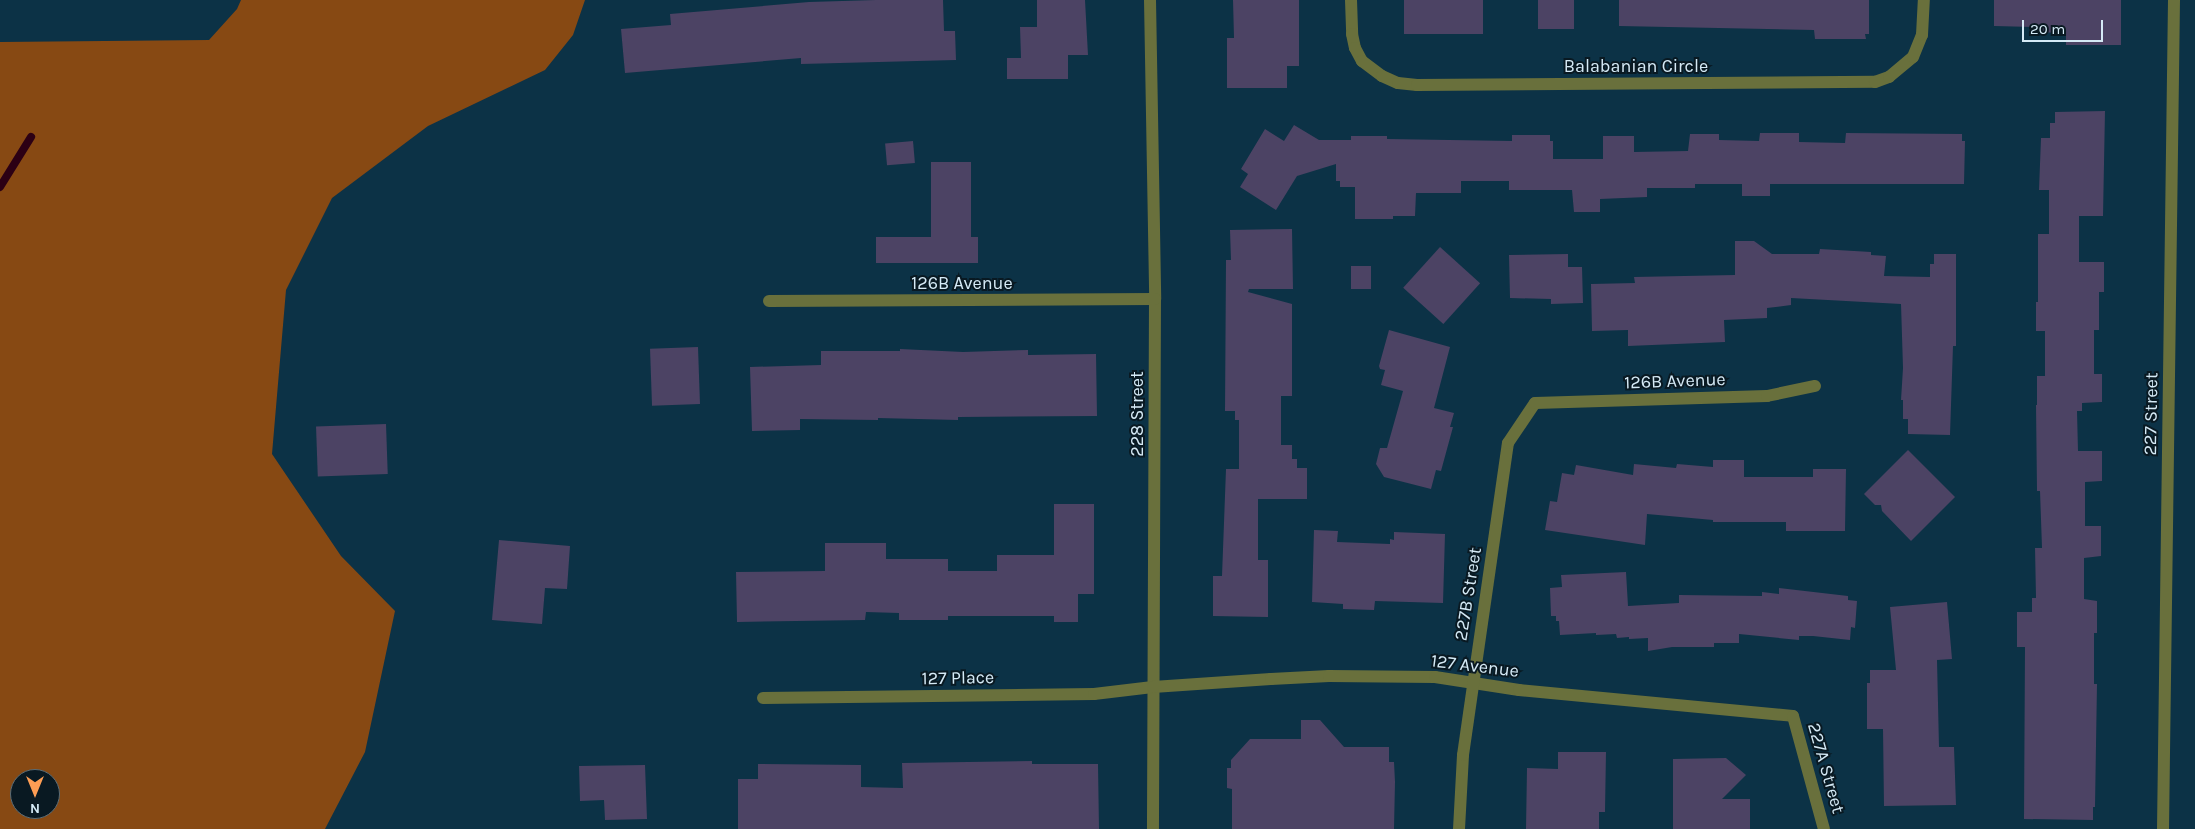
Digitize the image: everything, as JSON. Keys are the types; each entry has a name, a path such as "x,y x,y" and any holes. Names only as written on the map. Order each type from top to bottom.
{"street":[{"name":"228 Street","path":"1150,0 1155,299 1153,829"},
{"name":"Balabanian Circle","path":"1351,0 1352,34 1355,48 1362,61 1382,76 1398,83 1417,85 1861,84 1875,82 1889,77 1913,57 1922,34 1924,0"},
{"name":"227 Street","path":"2163,829 2174,0"},
{"name":"126B Avenue","path":"769,301 1155,299"},
{"name":"126B Avenue","path":"1535,403 1767,396 1815,386"},
{"name":"227B Street","path":"1460,829 1463,755 1472,682 1508,443 1535,403"},
{"name":"127 Avenue","path":"1153,687 1329,676 1435,678 1519,690 1793,716"},
{"name":"127 Place","path":"763,698 1094,694 1153,687"},
{"name":"227A Street","path":"1793,716 1824,829"}],"shaded area":[{"path":"241,0 585,0 573,35 545,70 428,126 332,198 286,290 272,454 341,556 395,611 365,752 325,829 0,829 0,42 209,40 237,9"}],"building":[{"path":"943,0 944,31 955,31 956,60 801,64 801,58 625,73 621,29 671,25 670,14 809,2"},
{"path":"1037,0 1085,0 1088,55 1068,55 1068,79 1007,79 1007,58 1021,58 1020,27 1037,27"},
{"path":"1233,0 1299,0 1299,66 1287,66 1287,88 1227,88 1227,38 1234,38"},
{"path":"1404,0 1483,0 1483,34 1404,34"},
{"path":"1538,0 1574,0 1574,29 1538,29"},
{"path":"1619,0 1869,0 1869,34 1865,34 1866,39 1815,39 1814,30 1619,26"},
{"path":"1994,0 2121,0 2121,45 2066,45 2066,33 2033,32 2033,27 1994,26"},
{"path":"2105,111 2103,216 2079,216 2079,262 2104,262 2104,292 2099,292 2099,330 2094,330 2094,374 2102,374 2102,402 2082,403 2082,411 2077,411 2078,451 2102,451 2102,481 2085,482 2085,526 2101,526 2101,556 2084,558 2084,599 2097,601 2097,633 2094,633 2094,684 2097,684 2095,807 2093,807 2093,820 2024,819 2025,647 2017,647 2017,612 2032,612 2032,598 2036,598 2035,548 2042,548 2040,491 2037,491 2036,405 2037,376 2045,376 2045,331 2036,331 2036,302 2038,302 2038,234 2049,234 2049,190 2039,190 2041,138 2050,138 2050,123 2055,123 2055,112"},
{"path":"1294,125 1319,140 1351,140 1351,136 1387,136 1387,139 1512,141 1512,135 1550,135 1550,141 1553,141 1553,159 1603,159 1603,136 1634,136 1634,152 1688,151 1690,134 1719,134 1719,140 1759,141 1760,133 1799,133 1799,142 1845,143 1846,133 1962,134 1962,141 1965,141 1964,184 1770,184 1770,196 1742,196 1742,184 1695,184 1695,188 1647,188 1647,197 1600,199 1600,212 1574,212 1572,190 1509,190 1509,181 1461,181 1461,193 1416,193 1415,216 1393,216 1393,219 1355,219 1355,187 1340,187 1340,181 1336,181 1336,164 1297,176 1276,210 1240,187 1248,174 1241,169 1265,129 1284,141"},
{"path":"913,141 915,163 887,165 885,143"},
{"path":"931,162 971,162 971,237 978,237 978,263 876,263 876,237 931,237"},
{"path":"1292,229 1293,289 1249,289 1248,292 1292,304 1292,396 1281,396 1281,445 1292,445 1292,459 1297,459 1297,468 1307,468 1307,499 1258,499 1258,560 1268,560 1268,617 1213,616 1213,576 1222,576 1226,469 1239,469 1239,420 1235,420 1235,411 1225,411 1226,260 1231,260 1230,230"},
{"path":"1735,241 1754,241 1772,254 1819,254 1820,249 1871,252 1871,255 1886,256 1884,276 1930,277 1930,264 1934,264 1934,254 1956,254 1956,346 1953,346 1950,435 1908,434 1908,419 1903,419 1903,400 1901,400 1903,368 1901,304 1791,298 1791,305 1767,308 1767,318 1724,320 1725,342 1628,346 1628,330 1592,331 1591,284 1635,283 1634,277 1735,275"},
{"path":"1440,247 1480,283 1443,324 1403,288"},
{"path":"1568,254 1568,267 1582,267 1583,303 1551,304 1551,299 1510,298 1509,255"},
{"path":"1351,266 1371,266 1371,289 1351,289"},
{"path":"1389,330 1450,347 1434,408 1454,413 1450,427 1453,427 1441,471 1436,470 1431,489 1384,477 1376,464 1380,448 1387,448 1403,391 1381,385 1385,370 1380,369 1379,366"},
{"path":"698,347 700,404 652,406 650,349"},
{"path":"900,349 963,352 1028,350 1028,355 1096,354 1097,416 958,417 958,420 800,419 800,430 752,431 750,367 821,365 821,351 900,351"},
{"path":"386,424 388,474 318,476 316,426"},
{"path":"1908,450 1955,497 1911,541 1882,511 1881,505 1875,505 1864,494"},
{"path":"1713,460 1744,460 1744,477 1813,477 1813,469 1846,469 1845,531 1786,531 1786,522 1713,522 1713,520 1647,514 1645,545 1545,530 1550,501 1557,502 1562,473 1574,475 1576,465 1633,475 1634,464 1676,468 1677,464 1713,467"},
{"path":"1054,504 1094,504 1094,594 1078,594 1078,622 1054,622 1054,616 948,616 948,620 899,620 899,613 866,612 865,620 737,622 736,572 825,571 825,543 886,543 886,559 948,559 948,571 997,571 997,555 1054,555"},
{"path":"1314,530 1338,531 1337,542 1390,544 1390,539 1394,540 1394,532 1445,534 1443,603 1375,601 1374,610 1343,609 1343,604 1312,602"},
{"path":"499,540 570,546 567,589 545,588 542,624 492,620"},
{"path":"1626,572 1628,606 1679,603 1679,595 1762,596 1762,592 1779,594 1779,588 1848,596 1848,600 1857,601 1855,628 1851,627 1850,640 1799,636 1799,640 1739,634 1739,643 1714,643 1714,647 1672,647 1648,651 1648,638 1617,638 1616,634 1596,635 1596,633 1560,635 1559,621 1556,621 1556,616 1551,616 1550,588 1562,587 1561,575"},
{"path":"1947,602 1952,659 1937,660 1939,747 1954,747 1956,805 1884,806 1883,729 1867,729 1867,683 1870,683 1870,670 1896,670 1890,607"},
{"path":"1301,720 1320,720 1344,747 1389,747 1389,762 1394,762 1394,829 1232,829 1232,789 1227,788 1227,768 1231,768 1231,760 1250,739 1301,739"},
{"path":"1558,752 1606,752 1605,812 1599,812 1599,829 1526,829 1527,768 1558,769"},
{"path":"1726,758 1746,775 1722,799 1750,799 1750,829 1673,829 1673,759"},
{"path":"1032,761 1032,764 1098,764 1099,829 738,829 738,779 758,779 758,764 861,765 861,787 903,788 902,763"},
{"path":"645,765 647,819 605,820 604,800 580,801 579,766"}],"waterway":[{"path":"0,187 31,137"}]}
